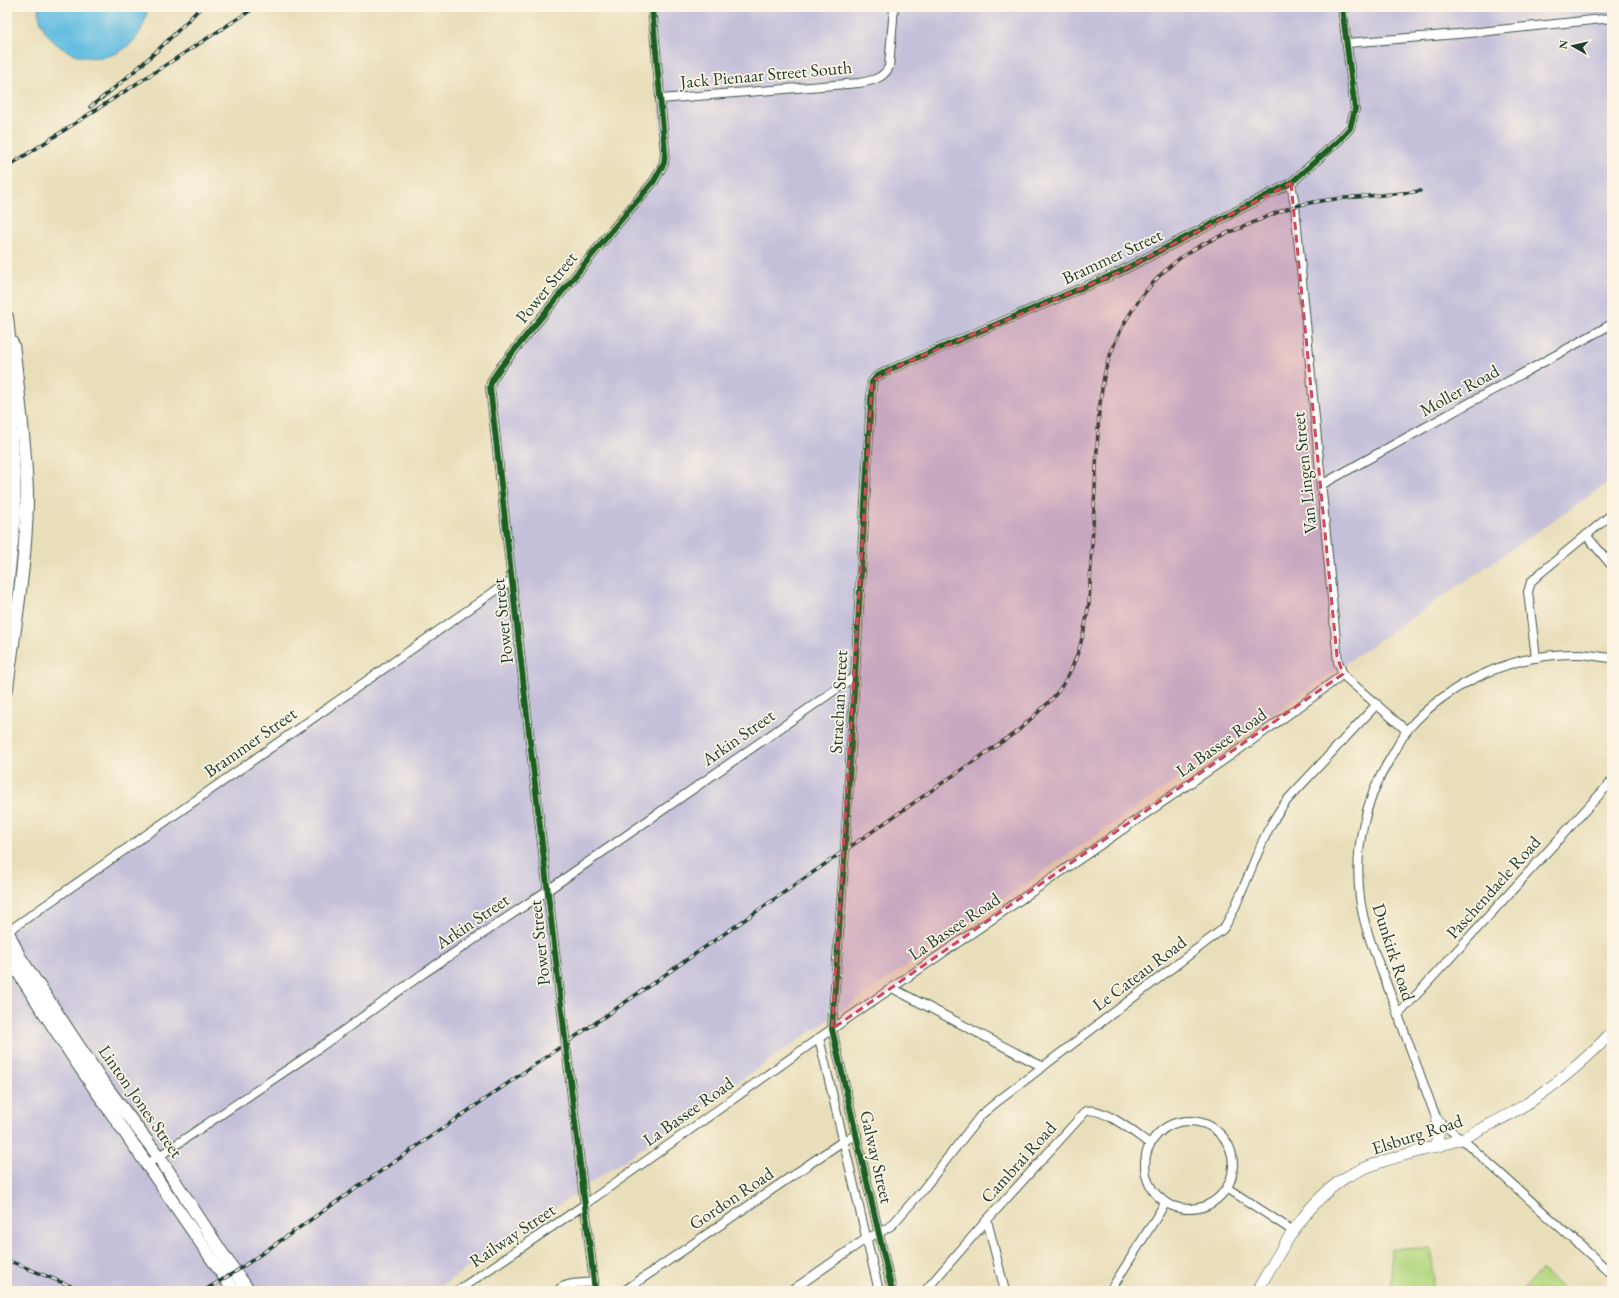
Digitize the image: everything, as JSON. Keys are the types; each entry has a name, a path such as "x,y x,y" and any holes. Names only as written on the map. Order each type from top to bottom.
{"main road":[{"path":"7,318 8,341 12,345 14,352 23,432 27,494 15,541 7,589"},
{"path":"7,378 14,476 15,514 15,541 7,688"},
{"name":"Linton Jones Street","path":"7,931 19,956 104,1093 146,1165 234,1291"},
{"name":"Linton Jones Street","path":"7,955 104,1093 159,1157 226,1259 249,1291"},
{"name":"Elsburg Road","path":"1256,1291 1293,1231 1320,1198 1341,1181 1374,1165 1462,1139 1502,1119 1541,1094 1587,1057 1612,1032"},
{"path":"1432,1148 1436,1144 1439,1136 1437,1120"}],"street":[{"name":"Power Street","path":"595,1291 490,394 492,380 505,362 654,181 662,168 665,158 652,7"},
{"name":"Jack Pienaar Street South","path":"660,99 875,80 884,74 889,67 894,7"},
{"path":"1342,7 1347,43 1470,33 1612,18"},
{"name":"Brammer Street","path":"876,377 891,369 1117,273 1291,183 1345,134 1353,123 1355,109 1347,43"},
{"name":"Van Lingen Street","path":"1291,183 1295,206 1337,656 1343,674"},
{"name":"Moller Road","path":"1321,485 1612,324"},
{"name":"Strachan Street","path":"832,1030 855,677 871,390 872,382 876,377"},
{"path":"1536,658 1529,602 1529,587 1538,575 1612,514"},
{"path":"1586,535 1612,566"},
{"name":"Brammer Street","path":"7,931 498,589 512,581"},
{"name":"Dunkirk Road","path":"1437,1120 1370,937 1364,916 1359,885 1359,859 1363,824 1372,795 1384,768 1407,731 1430,708 1464,685 1510,664 1536,658 1579,654 1612,658"},
{"path":"1343,674 1407,731"},
{"name":"La Bassee Road","path":"584,1205 819,1038 1237,751 1343,674"},
{"name":"Arkin Street","path":"146,1165 312,1053 424,973 548,890 855,677"},
{"name":"Le Cateau Road","path":"791,1291 867,1238 892,1225 921,1192 981,1115 1223,929 1232,915 1277,813 1289,798 1377,704"},
{"name":"Paschendaele Road","path":"1398,1015 1612,781"},
{"path":"892,988 931,1010 1012,1049 1043,1067"},
{"name":"Galway Street","path":"832,1030 892,1291"},
{"name":"Galway Street","path":"819,1038 879,1291"},
{"name":"Cambrai Road","path":"924,1291 1086,1111 1091,1109 1102,1112 1150,1144"},
{"path":"1190,1120 1209,1125 1224,1137 1232,1155 1232,1174 1226,1188 1219,1198 1197,1208 1181,1208 1166,1202 1154,1191 1146,1176 1145,1159 1150,1144 1163,1129 1176,1123 1190,1120"},
{"path":"1437,1120 1462,1139 1612,1274"},
{"name":"Gordon Road","path":"624,1291 843,1141 857,1135"},
{"path":"1226,1188 1293,1231"},
{"path":"1110,1291 1166,1202"},
{"name":"Railway Street","path":"457,1291 584,1205"},
{"path":"987,1220 1005,1291"},
{"path":"557,1291 566,1286 594,1282"}],"highlighted area":[{"path":"1291,183 1337,656 1343,674 832,1029 872,382 891,369 1117,273"}],"shaded area":[{"path":"650,7 1513,7 1511,14 1525,12 1528,7 1612,7 1612,480 434,1291 7,1291 7,933 516,578 493,378 664,163"}],"green space":[{"path":"1432,1248 1433,1291 1392,1291 1391,1249"},
{"path":"1541,1270 1565,1291 1522,1291"}],"water":[{"path":"38,7 148,7 141,31 123,50 108,56 92,58 76,55 62,48 50,37 42,24"}],"railway":[{"path":"90,107 148,59 201,7"},
{"path":"7,167 256,7"},
{"path":"203,1291 235,1272 1019,730 1059,691 1072,668 1081,642 1089,603 1099,411 1103,382 1118,335 1138,301 1151,285 1180,258 1219,236 1278,212 1296,206 1327,200 1420,191"},
{"path":"7,1260 83,1291"}],"cycle path":[{"path":"595,1291 490,387 492,380 500,368 654,181 664,163 665,152 652,7"},
{"path":"892,1291 832,1029 845,850 872,382 876,377 891,369 1117,273 1291,183 1338,141 1350,128 1355,109 1342,7"}]}
